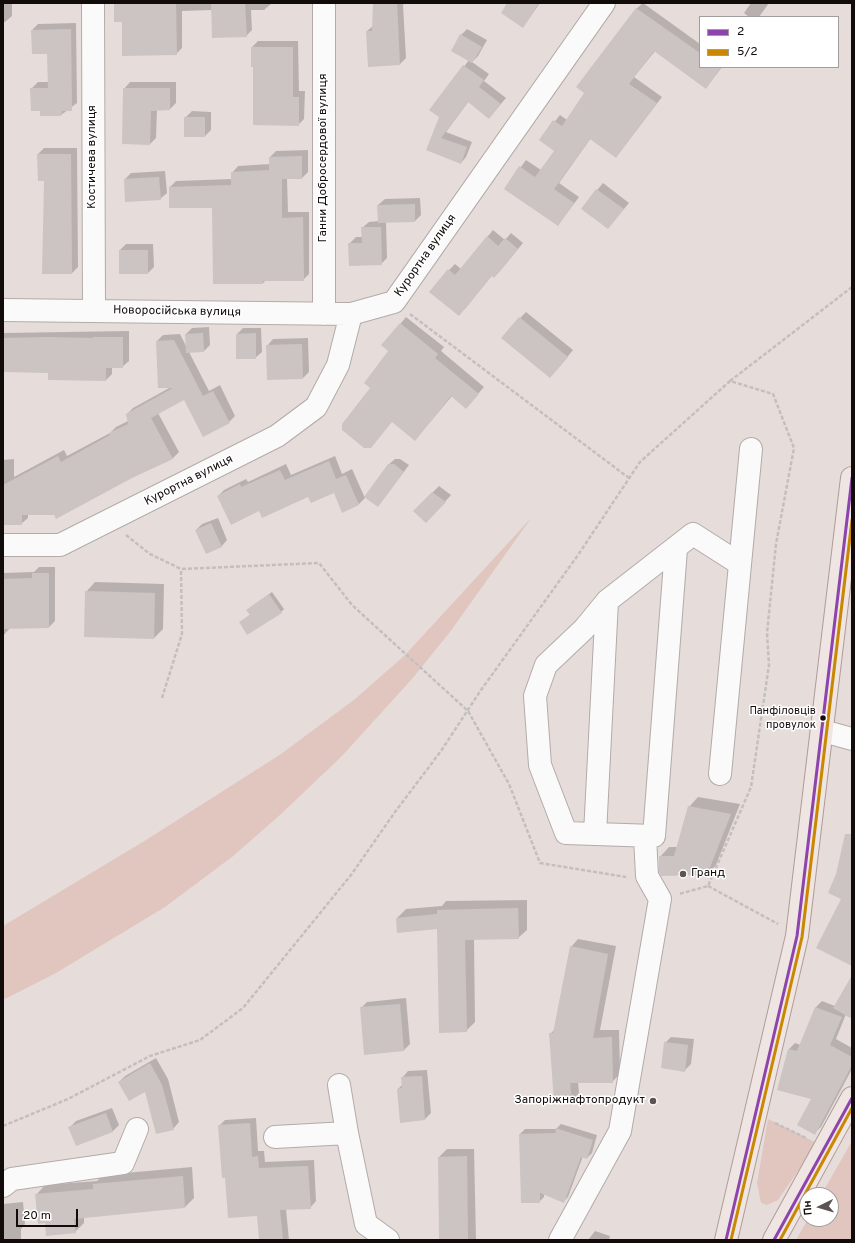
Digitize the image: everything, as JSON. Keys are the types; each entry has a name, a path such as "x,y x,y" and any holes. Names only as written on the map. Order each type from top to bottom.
{"main road":[{"path":"726,1240 796,936 823,732 852,478"},
{"path":"774,1240 852,1098"}],"street":[{"name":"Костичева вулиця","path":"93,3 94,311"},
{"name":"Ганни Добросердової вулиця","path":"324,3 324,314"},
{"name":"Курортна вулиця","path":"3,545 60,545 277,436 316,407 338,365 351,314 394,302 604,3"},
{"name":"Новоросійська вулиця","path":"3,310 351,314"},
{"path":"720,774 750,449"},
{"path":"676,549 654,836 566,833 540,765 535,696 546,665 584,629 607,601 676,549 693,534 740,564"},
{"path":"595,834 607,601"},
{"path":"823,732 852,738"},
{"path":"560,1240 620,1131 660,899 647,876 645,836"},
{"path":"339,1085 347,1134 366,1224 388,1240"},
{"path":"3,1186 12,1179 123,1163 137,1129"},
{"path":"275,1137 347,1134"}],"path":[{"path":"730,381 852,287"},
{"path":"394,302 629,478"},
{"path":"121,531 150,554 181,569 319,563 352,605 468,711"},
{"path":"162,698 182,634 181,569"},
{"path":"708,886 766,917 796,936"},
{"path":"755,1114 825,1147"}],"shaded area":[{"path":"532,517 450,632 412,679 341,757 280,815 232,857 165,907 56,973 3,1000 3,926 146,840 281,754 355,699 404,656"},
{"path":"768,1119 817,1143 778,1200 767,1205 761,1203 757,1183"},
{"path":"852,1141 852,1240 796,1240 803,1227 839,1227 839,1187 826,1187"}],"building":[{"path":"114,3 176,3 177,55 122,56 122,22 114,22"},
{"path":"211,3 245,3 247,37 212,38"},
{"path":"373,3 397,3 400,65 368,67 366,31 372,31"},
{"path":"507,3 539,3 523,28 501,13"},
{"path":"636,8 699,52 699,68 720,68 706,89 654,51 629,84 657,103 616,158 590,139 554,189 574,203 558,226 504,189 519,166 535,177 554,151 539,140 553,120 562,126 584,93 576,87"},
{"path":"71,29 72,111 62,111 61,116 40,116 40,111 31,111 30,88 48,88 47,54 32,54 31,30"},
{"path":"460,34 482,47 472,63 451,51"},
{"path":"251,47 293,47 293,97 299,97 299,126 253,125 253,67 251,67"},
{"path":"463,65 484,80 479,87 501,104 489,119 468,102 441,138 467,147 461,164 426,150 439,117 429,110"},
{"path":"123,88 170,88 170,110 151,111 150,145 122,144"},
{"path":"184,117 205,117 205,137 184,137"},
{"path":"37,154 71,154 72,274 42,274 44,181 38,181"},
{"path":"302,156 302,179 282,179 282,218 303,217 304,281 263,281 263,284 213,284 212,208 169,208 169,187 231,185 231,172 269,170 269,157"},
{"path":"159,177 161,200 125,202 124,179"},
{"path":"596,189 624,209 608,229 581,209"},
{"path":"415,204 415,222 378,223 377,205"},
{"path":"361,227 381,227 382,265 349,266 348,243 362,243"},
{"path":"487,236 498,246 505,238 518,249 494,278 492,276 459,316 429,292 448,269 455,275"},
{"path":"119,250 148,250 148,274 119,274"},
{"path":"519,317 568,357 550,378 501,338"},
{"path":"400,323 438,354 435,358 479,394 466,409 451,396 415,441 392,422 371,448 364,448 342,430 342,424 370,388 364,383 388,351 381,345"},
{"path":"203,333 204,352 186,353 185,334"},
{"path":"256,333 256,359 236,359 236,334"},
{"path":"123,337 123,368 106,368 106,381 48,380 48,373 3,372 3,338"},
{"path":"174,340 203,396 213,391 230,423 203,437 184,400 151,418 173,459 132,478 56,519 54,515 22,515 22,525 3,525 3,485 58,456 61,462 110,435 109,433 128,424 126,414 173,388 158,388 156,341"},
{"path":"302,344 303,379 267,380 266,345"},
{"path":"329,461 336,479 346,475 359,505 342,513 334,493 311,503 308,497 262,518 259,511 231,525 217,496 240,484 241,487 280,470 285,480"},
{"path":"388,464 394,464 404,472 378,507 364,497"},
{"path":"432,492 446,502 426,523 413,511"},
{"path":"211,523 222,547 206,554 195,530"},
{"path":"32,573 49,573 49,628 3,629 3,579 32,578"},
{"path":"85,591 155,593 154,639 84,637"},
{"path":"269,594 282,613 247,635 239,622 250,615 246,610"},
{"path":"688,806 731,814 707,875 661,876 659,872 659,856 674,856"},
{"path":"845,834 852,834 852,966 816,948 841,899 828,893 836,874"},
{"path":"518,908 519,939 465,940 467,1032 439,1033 437,929 397,933 396,918 437,914 437,910"},
{"path":"570,946 608,954 593,1038 612,1037 613,1083 570,1083 572,1102 554,1103 549,1033 553,1033"},
{"path":"852,975 852,1019 833,1008"},
{"path":"400,1004 404,1051 364,1055 360,1007"},
{"path":"815,1007 842,1017 830,1045 852,1057 852,1065 815,1135 797,1125 811,1099 777,1090 788,1049 797,1051"},
{"path":"664,1042 688,1045 685,1072 661,1068"},
{"path":"150,1063 162,1085 174,1130 156,1134 145,1092 129,1101 118,1082"},
{"path":"422,1076 425,1120 400,1123 397,1089 402,1088 401,1077"},
{"path":"106,1113 113,1132 76,1146 68,1127"},
{"path":"250,1123 252,1157 258,1156 259,1168 308,1166 311,1209 280,1210 283,1240 259,1240 257,1216 228,1218 225,1178 222,1178 218,1125"},
{"path":"555,1128 593,1140 587,1159 581,1157 564,1203 540,1193 540,1203 521,1203 519,1134 556,1133"},
{"path":"467,1156 468,1240 439,1240 438,1157"},
{"path":"183,1176 185,1208 74,1219 76,1233 46,1236 45,1223 38,1224 35,1194 93,1189 93,1184"}],"transit line":[{"name":"2","path":"726,1240 797,936 852,478"},
{"name":"5/2","path":"731,1240 802,937 852,520"},
{"name":"2","path":"774,1240 852,1098"},
{"name":"5/2","path":"780,1240 852,1108"}],"place":[{"name":"Панфіловців провулок","path":"823,718"},
{"name":"Гранд","path":"683,874"},
{"name":"Запоріжнафтопродукт","path":"653,1101"}]}
